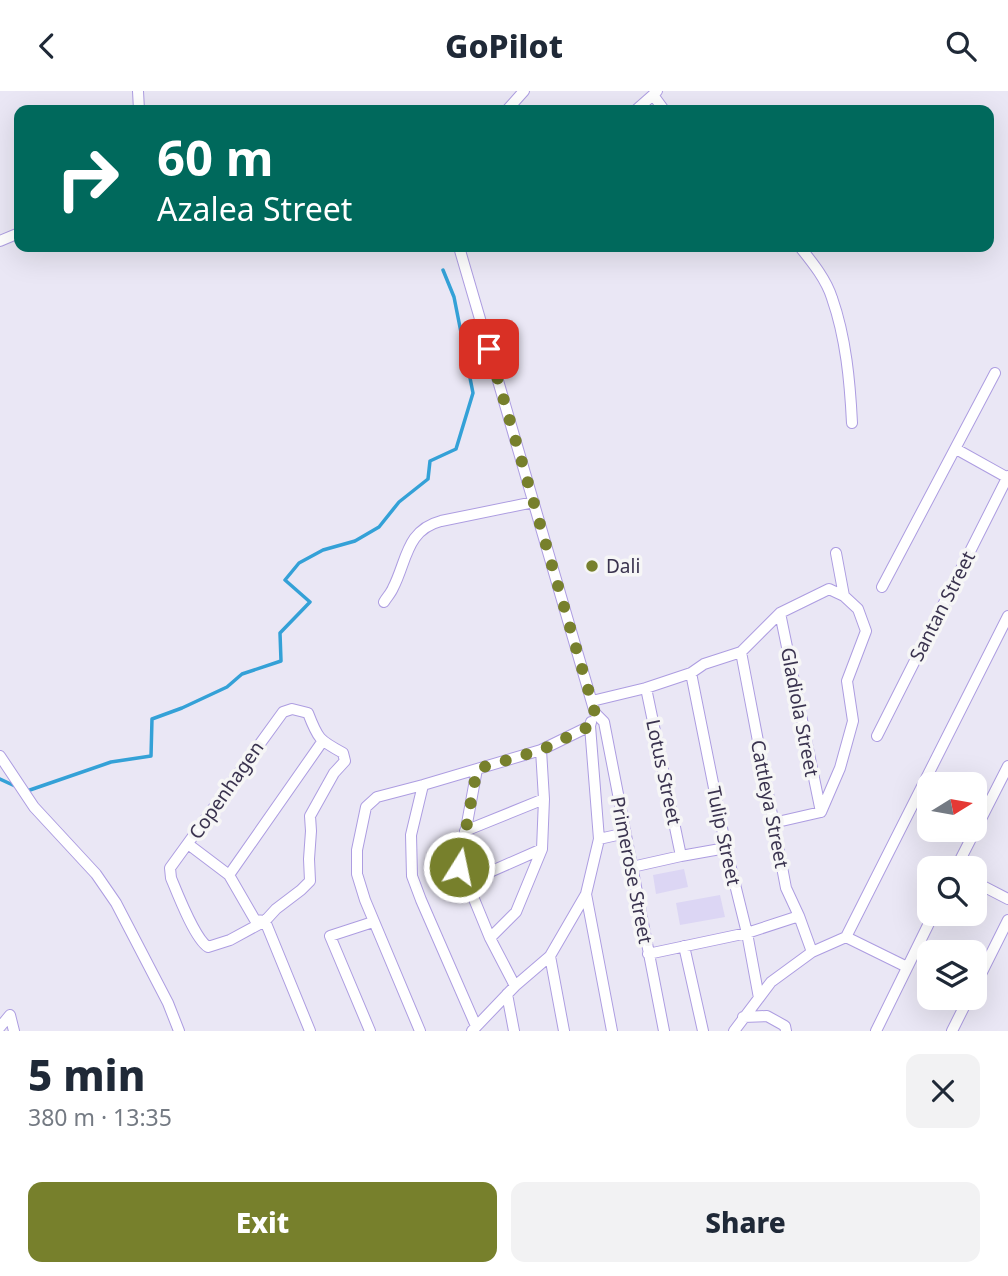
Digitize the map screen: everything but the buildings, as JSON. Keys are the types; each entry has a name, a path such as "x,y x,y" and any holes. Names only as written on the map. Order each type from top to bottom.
{"street":[{"path":"511,105 524,91"},
{"path":"642,105 655,93"},
{"name":"Primerose Street","path":"459,252 595,713 604,722 664,1031"},
{"path":"804,252 832,296 847,364 852,423"},
{"path":"882,586 995,373"},
{"path":"956,449 1008,477"},
{"name":"Santan Street","path":"877,736 1008,477"},
{"path":"384,602 413,540 432,523 534,502"},
{"path":"836,553 844,596"},
{"path":"592,701 646,688 691,673 704,664 741,652 780,613 829,589 844,596 858,609 866,631 847,681 853,721 840,768 821,812 773,823"},
{"name":"Gladiola Street","path":"780,613 821,812"},
{"path":"734,1031 771,982 812,952 846,937 1008,616"},
{"name":"Cattleya Street","path":"741,652 786,888 812,952"},
{"name":"Tulip Street","path":"691,673 759,998"},
{"name":"Lotus Street","path":"646,688 681,856"},
{"name":"Copenhagen","path":"265,921 230,940 208,947 196,933 171,878 170,868 282,712 292,709 308,713 322,742"},
{"path":"423,785 411,835 412,876 474,1028 511,990 550,956 586,894 599,839 590,726 595,713"},
{"path":"420,1031 373,922 357,874 357,850 366,807 377,797 541,750 590,726"},
{"path":"229,875 322,742 343,753 345,761 334,773 310,816 310,881 265,921"},
{"path":"490,938 516,912 542,849 544,799 541,750"},
{"path":"0,756 34,807 96,874 116,903 168,1003 179,1031"},
{"path":"962,856 1008,766"},
{"path":"477,769 459,867 511,990 514,1031"},
{"path":"465,831 544,799"},
{"path":"599,839 626,833"},
{"path":"188,844 229,875 255,920 265,921"},
{"path":"632,867 726,848"},
{"path":"467,881 542,849"},
{"path":"987,888 1008,899"},
{"path":"586,894 612,1031"},
{"path":"648,954 747,933 799,915"},
{"path":"987,962 1008,920"},
{"path":"265,921 310,1031"},
{"path":"370,1031 330,936 373,922"},
{"path":"876,1031 928,926"},
{"path":"846,937 907,967"},
{"path":"684,946 703,1031"},
{"path":"550,956 564,1031"},
{"path":"952,1031 962,1010"},
{"path":"0,1027 10,1016 14,1031"},
{"path":"743,1017 767,1016 785,1026 786,1031"}],"shaded area":[{"path":"684,869 688,887 656,894 653,875"},
{"path":"720,895 725,917 680,925 676,903"}],"waterway":[{"path":"25,790 111,762 151,756 152,719 227,687 242,674 281,661 280,633 310,602 285,580 299,563 323,550 355,541 379,527 399,502 428,479 430,461 456,449 473,393 454,297 443,270"},
{"path":"0,779 15,786"}],"place":[{"name":"Dali","path":"592,566"}],"route":[{"path":"459,867 477,769 541,750 590,726 595,713 489,349"}]}
